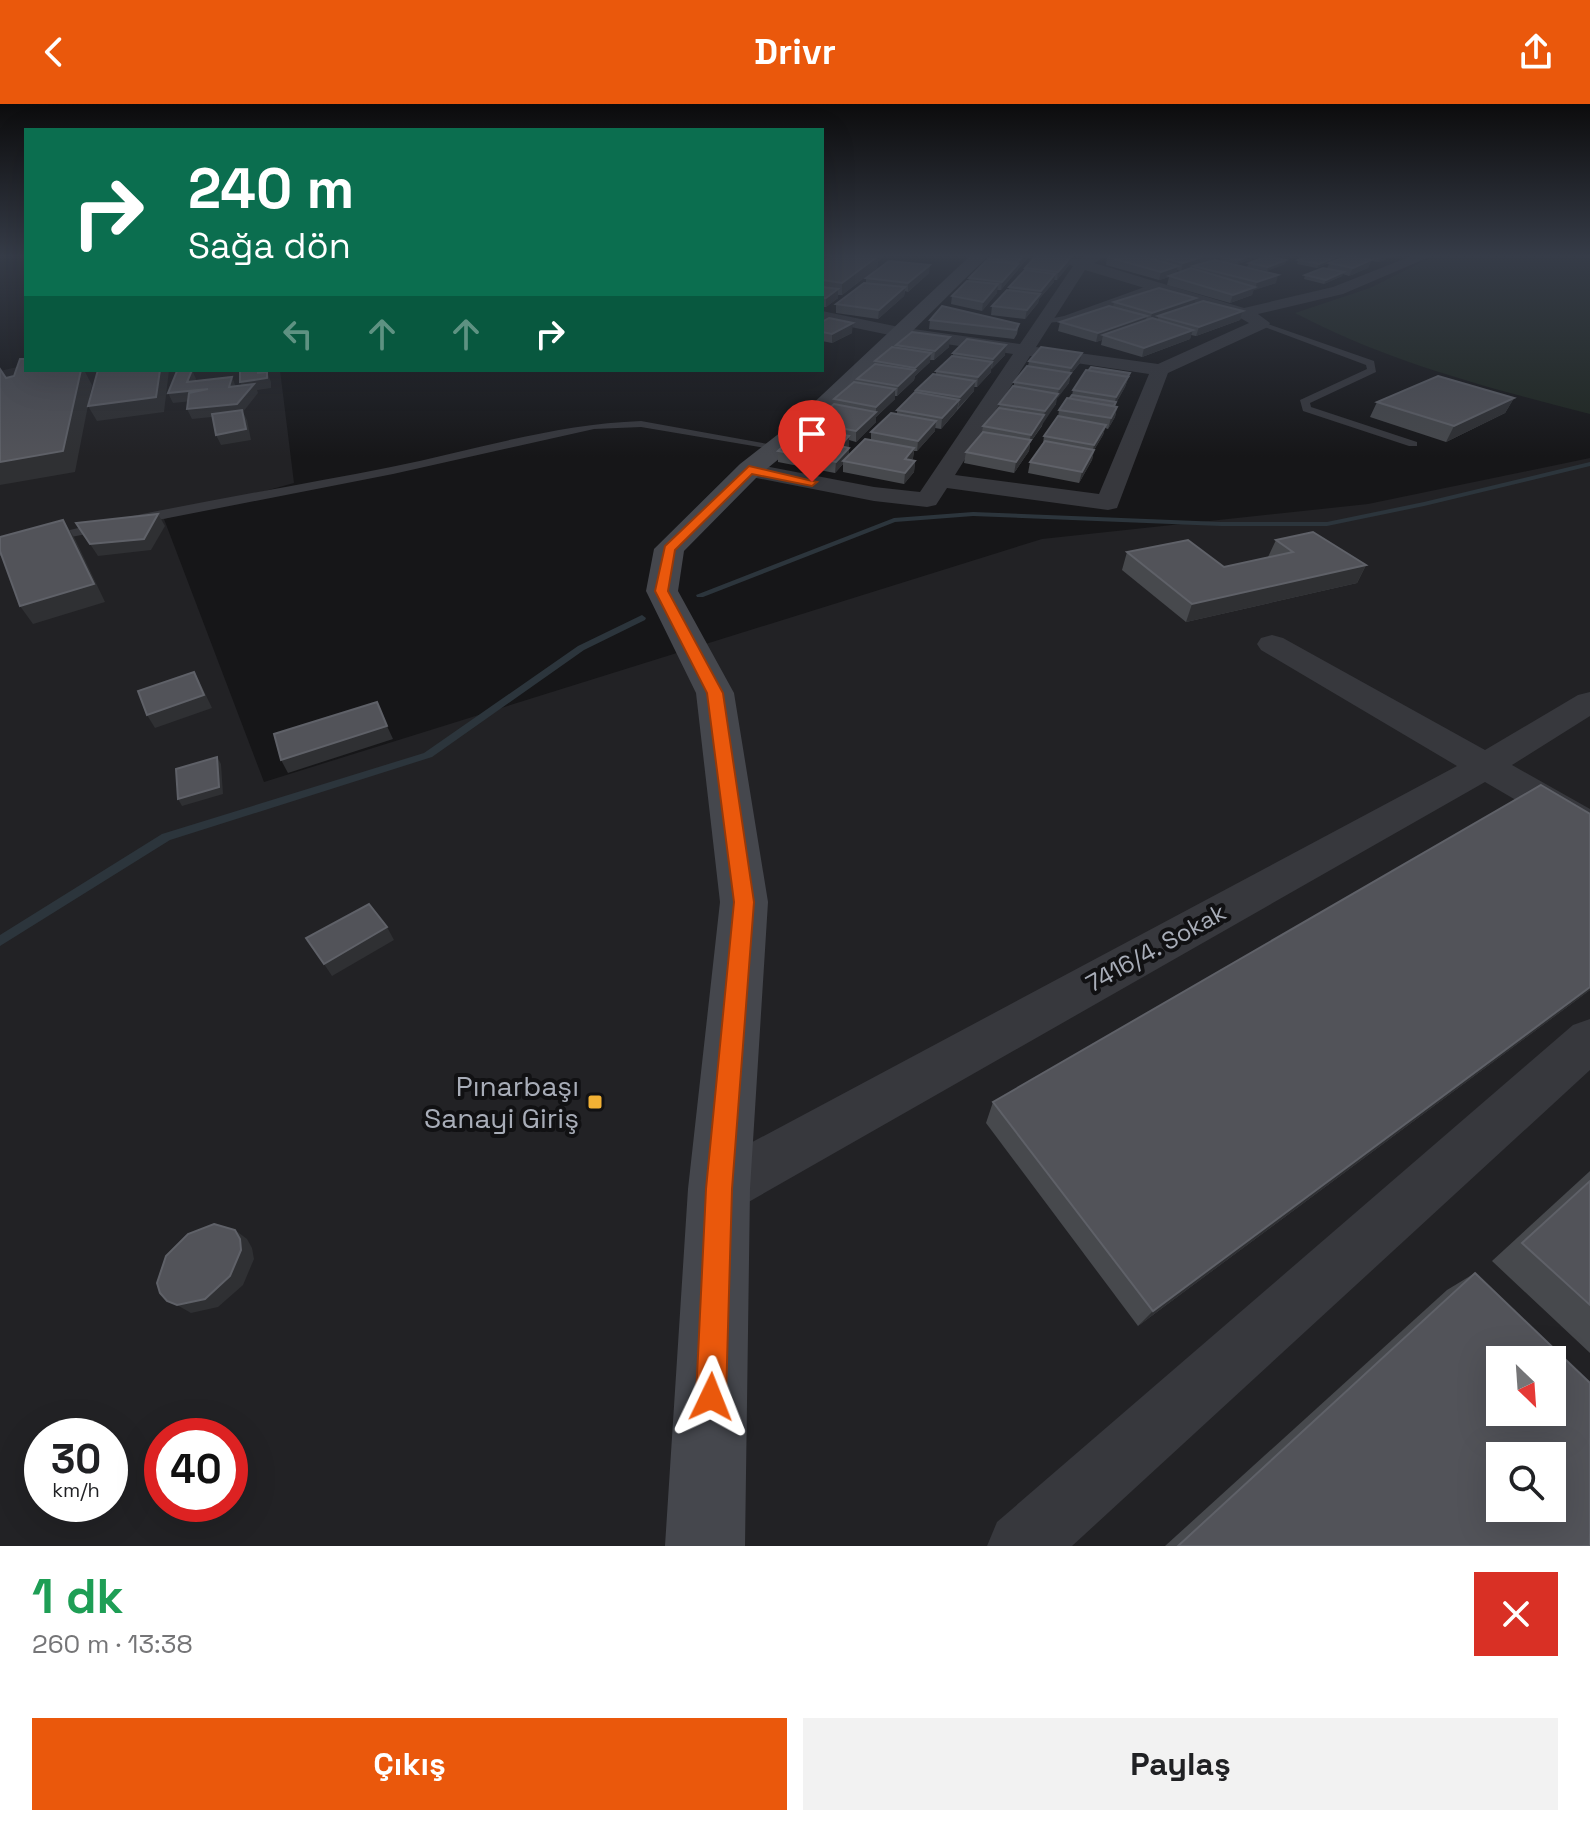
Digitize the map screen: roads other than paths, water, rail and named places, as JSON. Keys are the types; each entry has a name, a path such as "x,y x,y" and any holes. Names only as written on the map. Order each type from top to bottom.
{"street":[{"path":"852,322 899,332 1030,334 1160,370 1262,323"},
{"path":"705,1546 719,1189 744,902 715,693 662,591 669,549 899,332 914,322"},
{"path":"764,458 874,494 927,500 1040,322"},
{"path":"940,480 1108,503 1160,370"},
{"path":"1272,644 1590,826"},
{"name":"7416/4. Sokak","path":"719,1189 1485,766 1590,702"},
{"path":"1021,1546 1590,1040"}],"lane":[{"path":"1030,334 1057,322"},
{"path":"1262,323 1371,363 1372,370 1304,402 1307,409 1413,444"},
{"path":"0,552 64,534 393,470 594,426 641,424 764,458"}],"waterway":[{"path":"700,595 894,520 973,514 1221,524 1327,524 1590,464"},
{"path":"0,941 166,837 428,755 581,648 642,618"}],"place":[{"name":"Pınarbaşı Sanayi Giriş","path":"595,1102"}]}
